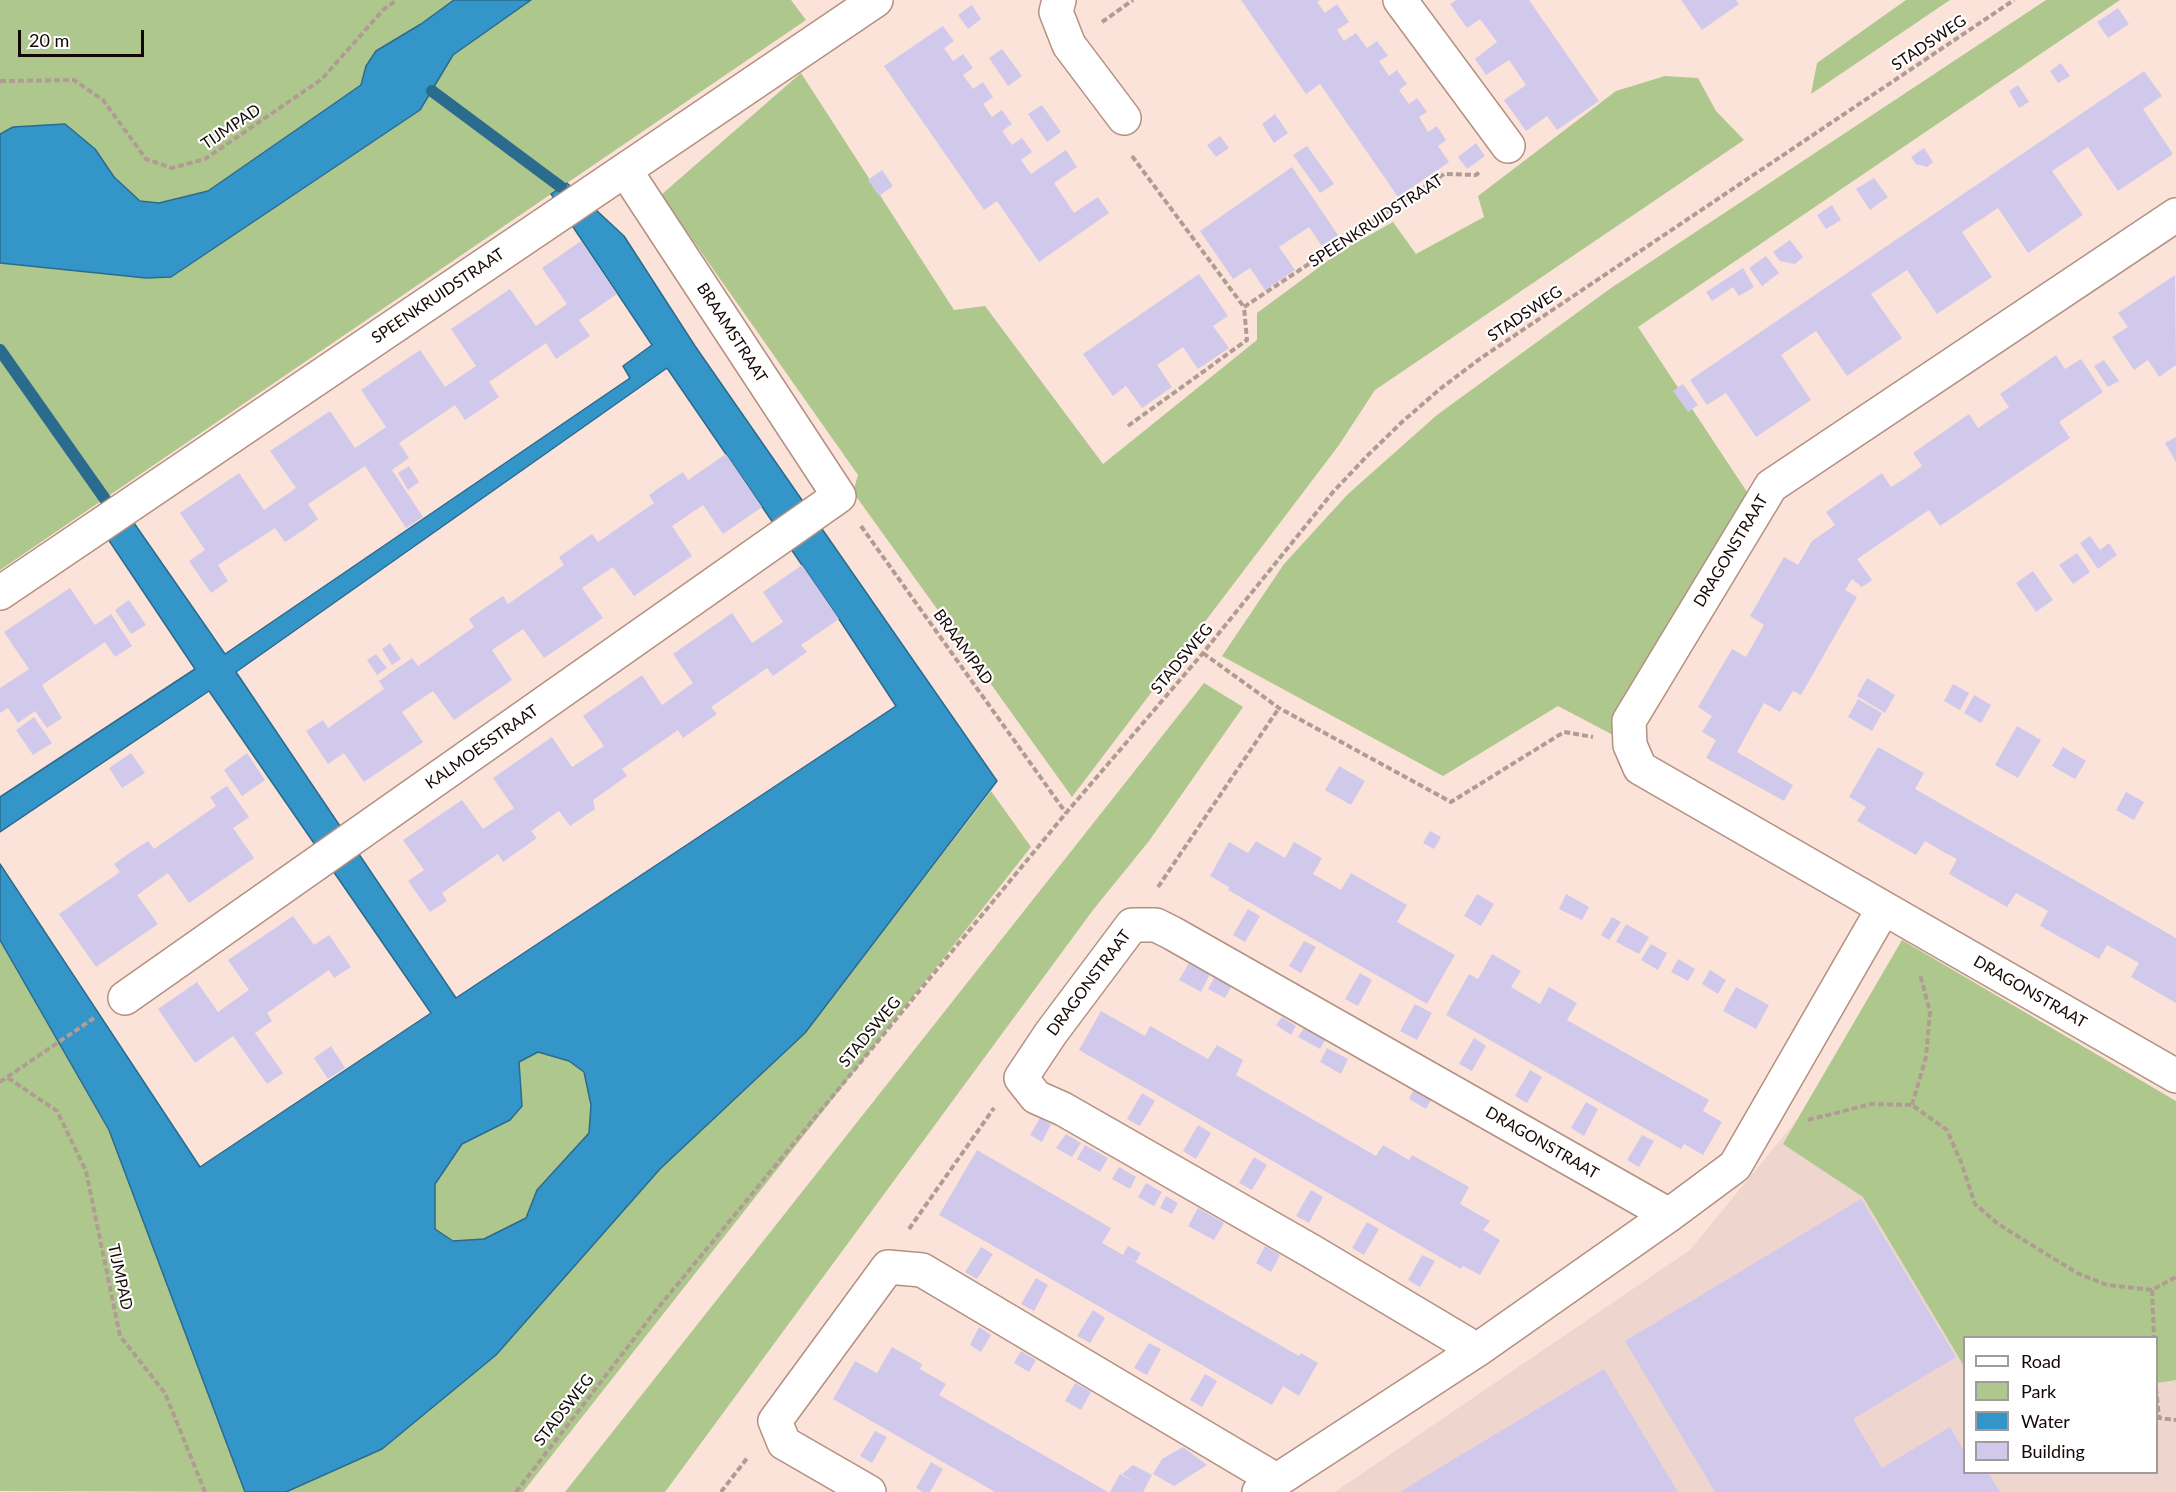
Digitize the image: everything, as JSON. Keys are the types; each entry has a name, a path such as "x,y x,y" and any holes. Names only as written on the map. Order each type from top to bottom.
{"street":[{"name":"SPEENKRUIDSTRAAT","path":"0,593 876,0"},
{"path":"1059,0 1056,12 1069,45 1124,118"},
{"path":"1400,0 1508,146"},
{"name":"BRAAMSTRAAT","path":"625,170 827,505"},
{"name":"DRAGONSTRAAT","path":"2176,215 1771,486 1629,721 1629,745 1640,768 2176,1076"},
{"name":"KALMOESSTRAAT","path":"125,998 827,505"},
{"path":"869,1492 783,1443 775,1421 888,1266 922,1270 1267,1486 1477,1350 1735,1167 1883,909"},
{"name":"DRAGONSTRAAT","path":"1021,1078 1051,1033 1132,925 1156,925 1670,1215"},
{"path":"1021,1078 1036,1097 1063,1109 1290,1239 1477,1350"}],"path":[{"name":"TIJMPAD","path":"0,81 74,80 103,100 147,159 172,168 205,159 322,79 383,10 397,0"},
{"name":"STADSWEG","path":"516,1492 653,1314 1066,813 1203,653 1333,492 1366,456 1440,389 1491,352 2014,0"},
{"path":"1124,118 1127,149 1244,307 1247,340 1128,426"},
{"name":"SPEENKRUIDSTRAAT","path":"1244,307 1444,174 1476,175 1508,146"},
{"name":"BRAAMPAD","path":"827,505 1066,813"},
{"path":"1203,653 1279,708 1451,802 1564,732 1629,745"},
{"path":"1132,925 1279,708"},
{"path":"1912,1105 1926,1057 1930,1012 1920,972"},
{"path":"0,1082 125,998"},
{"name":"TIJMPAD","path":"8,1078 57,1111 86,1171 120,1336 165,1393 205,1492"},
{"path":"888,1266 899,1244 990,1113 1021,1078"},
{"path":"1755,1133 1871,1104 1912,1105 1947,1130 1961,1162 1974,1204 1998,1224 2078,1272 2108,1285 2152,1290 2176,1277"},
{"path":"2152,1290 2154,1336"},
{"path":"2158,1403 2159,1418 2176,1420"}],"shaded area":[{"path":"1921,969 2176,1135 2176,1492 1335,1492 1690,1250"}],"green space":[{"path":"0,0 454,0 366,66 361,85 208,191 159,203 141,201 114,177 95,149 13,127 0,134"},
{"path":"531,0 791,0 806,20 0,570 0,263 146,278 171,277 420,110 453,55"},
{"path":"1906,0 1950,0 1811,94 1817,63"},
{"path":"2046,0 2120,0 1638,327 1749,495 1615,736 1558,706 1443,776 1222,656 1284,564 1348,494 1437,415 1611,288"},
{"path":"801,73 954,310 985,306 1103,464 1257,340 1257,313 1341,251 1393,222 1416,254 1484,217 1478,196 1616,91 1665,76 1698,78 1716,111 1744,140 1375,390 1339,445 1072,797 853,492 858,475 661,195"},
{"path":"1204,683 1243,707 1149,841 1093,910 665,1492 565,1492"},
{"path":"991,791 1031,847 523,1492 286,1492 382,1449 660,1169 805,1033"},
{"path":"0,940 109,1130 245,1492 0,1491"},
{"path":"1902,940 2176,1101 2176,1380 2158,1383 2158,1336 1963,1336 1963,1364 1863,1197 1783,1144"},
{"path":"538,1052 569,1061 584,1072 591,1105 589,1133 537,1190 526,1218 484,1239 454,1241 435,1229 435,1184 462,1144 510,1120 522,1106 519,1062"}],"water":[{"path":"454,0 531,0 453,55 420,110 171,277 146,278 0,263 0,134 13,127 65,124 95,149 114,177 140,201 159,203 208,191 361,85 366,66 376,51 421,24"},
{"path":"567,183 624,236 695,346 997,781 805,1033 660,1169 496,1355 382,1449 286,1492 245,1492 109,1130 0,940 0,864 200,1167 431,1013 209,691 0,832 0,797 195,669 108,539 134,523 225,654 630,378 623,366 652,345 551,194","holes":["667,368 896,706 456,998 236,672","538,1052 569,1061 584,1072 591,1105 589,1133 537,1190 526,1218 484,1239 453,1241 435,1229 435,1184 462,1144 510,1120 522,1106 519,1062"]}],"building":[{"path":"1241,0 1320,0 1317,2 1325,13 1337,4 1349,22 1337,30 1344,41 1356,33 1367,48 1377,41 1388,56 1379,61 1389,76 1397,70 1407,84 1399,90 1409,104 1417,98 1427,112 1419,117 1428,132 1437,126 1446,140 1438,146 1449,162 1398,197 1320,84 1306,94"},
{"path":"1456,0 1529,0 1599,101 1557,130 1547,116 1526,131 1504,100 1526,85 1509,60 1486,75 1475,59 1497,42 1480,19 1467,28 1450,4"},
{"path":"1681,0 1736,0 1739,4 1702,30"},
{"path":"972,5 981,19 968,29 958,15"},
{"path":"2118,8 2129,24 2108,38 2097,22"},
{"path":"943,26 954,41 944,48 953,61 963,54 973,68 963,75 973,89 983,82 993,97 983,104 992,117 1002,110 1012,124 1002,131 1012,145 1022,138 1032,152 1021,160 1031,174 1066,150 1077,167 1054,183 1074,213 1098,197 1109,213 1039,262 997,201 984,210 884,66"},
{"path":"1002,49 1022,76 1008,86 989,58"},
{"path":"2061,63 2070,76 2058,83 2050,71"},
{"path":"2144,71 2162,96 2143,109 2173,154 2118,191 2088,147 2052,171 2083,215 2028,253 1998,208 1962,232 1992,277 1937,314 1907,270 1871,294 1902,338 1847,376 1816,331 1781,355 1811,400 1756,437 1726,393 1707,405 1690,380"},
{"path":"2018,85 2029,102 2019,108 2009,91"},
{"path":"1042,105 1061,132 1047,142 1028,114"},
{"path":"1275,114 1288,133 1274,143 1262,124"},
{"path":"1220,136 1229,148 1216,157 1207,145"},
{"path":"1476,143 1485,156 1467,169 1458,157"},
{"path":"1307,146 1334,184 1320,193 1293,155"},
{"path":"1924,148 1933,162 1927,167 1916,164 1911,157"},
{"path":"1292,167 1340,238 1324,249 1309,227 1279,247 1295,270 1265,290 1250,268 1233,279 1200,231"},
{"path":"882,170 893,186 879,196 868,180"},
{"path":"1874,178 1888,197 1870,210 1856,189"},
{"path":"1832,205 1841,220 1826,229 1817,215"},
{"path":"1790,240 1803,257 1795,264 1780,261 1773,252"},
{"path":"581,241 617,294 579,320 590,336 556,359 546,343 489,382 499,397 483,408 465,420 455,405 399,443 409,458 392,470 423,517 406,528 365,466 308,504 318,519 302,531 285,542 275,528 218,565 228,581 211,593 189,561 205,550 180,513 239,473 264,510 296,488 270,451 330,411 355,448 386,427 361,390 420,350 445,387 476,366 451,329 510,289 536,326 567,304 542,268"},
{"path":"1766,256 1779,273 1762,286 1749,268"},
{"path":"1743,268 1754,287 1739,296 1733,287 1712,301 1706,292"},
{"path":"1199,274 1228,316 1213,326 1229,348 1198,369 1183,347 1157,365 1172,387 1142,408 1126,386 1113,396 1083,354"},
{"path":"2175,275 2176,365 2159,377 2148,360 2134,370 2112,337 2128,327 2118,313"},
{"path":"2056,355 2065,369 2081,359 2103,392 2059,422 2070,438 1940,526 1929,510 1857,559 1872,580 1862,587 1852,579 1845,590 1857,597 1801,695 1793,691 1780,712 1764,703 1737,752 1793,785 1784,801 1706,758 1716,740 1702,732 1712,716 1698,707 1732,649 1746,657 1764,625 1750,616 1784,557 1798,565 1812,541 1835,525 1826,512 1882,473 1891,487 1907,477 1922,466 1913,453 1969,414 1978,428 2009,407 2000,394"},
{"path":"2104,360 2119,381 2108,387 2094,366"},
{"path":"1683,384 1698,405 1688,412 1673,391"},
{"path":"2176,437 2176,462 2165,443"},
{"path":"726,454 762,507 723,534 703,505 672,526 692,556 634,596 613,567 582,588 603,618 544,658 523,629 492,650 512,680 454,720 433,691 402,712 423,742 364,782 344,753 328,764 306,731 323,720 328,728 384,689 379,681 396,669 412,658 418,666 474,627 469,619 486,607 503,596 508,604 564,565 559,557 576,545 592,534 598,542 654,503 649,495 666,483 683,472 688,480"},
{"path":"409,466 419,482 408,490 398,473"},
{"path":"2090,536 2100,550 2109,543 2117,555 2098,569 2080,543"},
{"path":"2077,553 2090,572 2073,584 2059,565"},
{"path":"802,565 839,619 801,645 807,652 773,676 767,668 711,707 717,714 683,738 678,730 622,769 627,776 593,800 595,809 570,826 559,811 531,831 537,838 503,862 498,854 442,893 447,901 430,912 408,881 424,870 403,840 462,800 483,829 514,808 493,778 552,737 572,767 604,746 583,716 642,675 662,705 693,683 673,654 732,613 752,643 783,622 763,592"},
{"path":"2033,571 2053,600 2036,612 2016,583"},
{"path":"70,588 95,625 111,614 132,646 115,657 105,642 42,685 62,718 47,728 35,711 18,723 8,708 0,713 0,688 29,669 4,632"},
{"path":"129,600 146,625 131,634 115,610"},
{"path":"390,643 401,659 392,665 382,649"},
{"path":"376,654 387,668 377,675 367,660"},
{"path":"1867,678 1895,695 1885,713 1857,696"},
{"path":"1953,684 1969,693 1960,710 1944,701"},
{"path":"1974,695 1991,705 1981,723 1964,713"},
{"path":"1858,699 1882,713 1872,731 1848,717"},
{"path":"34,717 52,743 33,755 16,730"},
{"path":"2017,726 2041,740 2018,778 1995,765"},
{"path":"1878,747 1924,773 1915,789 2176,938 2176,1003 2131,977 2139,963 2107,945 2099,959 2040,926 2048,911 2016,893 2007,907 1949,874 1957,859 1925,841 1916,855 1857,821 1866,807 1849,797"},
{"path":"2063,747 2086,761 2075,779 2052,766"},
{"path":"131,753 145,773 122,788 109,768"},
{"path":"247,753 265,780 242,796 224,770"},
{"path":"1339,766 1365,781 1351,805 1325,790"},
{"path":"227,786 249,817 233,828 254,858 189,903 168,873 137,895 158,924 96,967 59,914 120,872 114,864 131,852 148,841 154,849 216,806 210,797"},
{"path":"2126,792 2144,802 2134,820 2116,810"},
{"path":"1430,831 1441,837 1434,849 1423,843"},
{"path":"1256,841 1285,858 1294,842 1322,858 1313,874 1341,890 1351,873 1407,905 1397,922 1455,955 1427,1004 1228,890 1229,887 1210,876 1229,842 1248,853"},
{"path":"1477,894 1494,904 1481,926 1464,916"},
{"path":"1566,894 1589,907 1582,920 1559,909"},
{"path":"1248,909 1260,916 1245,942 1233,935"},
{"path":"293,916 314,945 329,935 351,967 334,978 329,970 267,1013 272,1021 255,1033 283,1073 267,1084 233,1036 195,1063 158,1009 197,982 218,1012 249,990 228,960"},
{"path":"1612,917 1621,922 1609,940 1601,935"},
{"path":"1626,924 1649,937 1639,954 1616,942"},
{"path":"1304,941 1316,947 1301,973 1289,966"},
{"path":"1651,944 1667,953 1658,970 1641,960"},
{"path":"1492,954 1521,971 1511,987 1540,1004 1549,987 1577,1003 1567,1020 1709,1100 1703,1111 1722,1122 1703,1155 1684,1144 1681,1149 1446,1015 1469,974 1478,979"},
{"path":"1678,959 1695,969 1688,981 1671,972"},
{"path":"1189,963 1210,974 1201,992 1179,980"},
{"path":"1710,970 1726,980 1718,994 1702,984"},
{"path":"1217,973 1233,984 1225,998 1208,989"},
{"path":"1360,973 1372,980 1358,1006 1345,999"},
{"path":"1736,987 1769,1005 1756,1029 1723,1011"},
{"path":"1415,1004 1432,1013 1417,1040 1400,1031"},
{"path":"1101,1011 1145,1036 1150,1026 1208,1059 1217,1045 1243,1060 1236,1075 1376,1156 1383,1145 1409,1160 1412,1155 1469,1187 1460,1204 1490,1221 1483,1230 1500,1240 1480,1275 1463,1266 1461,1269 1079,1050"},
{"path":"1282,1017 1296,1026 1291,1035 1276,1025"},
{"path":"1306,1025 1327,1037 1320,1049 1298,1037"},
{"path":"1474,1038 1486,1046 1472,1071 1459,1064"},
{"path":"331,1046 345,1068 328,1079 314,1058"},
{"path":"1327,1048 1348,1059 1341,1074 1320,1062"},
{"path":"1530,1070 1542,1077 1527,1103 1515,1096"},
{"path":"1415,1087 1433,1097 1426,1109 1409,1099"},
{"path":"1142,1093 1155,1101 1140,1126 1127,1119"},
{"path":"1586,1102 1598,1109 1584,1136 1571,1128"},
{"path":"1040,1118 1051,1124 1042,1142 1030,1135"},
{"path":"1198,1125 1211,1133 1196,1159 1183,1151"},
{"path":"1066,1134 1081,1143 1072,1157 1056,1148"},
{"path":"1642,1135 1654,1141 1639,1167 1627,1160"},
{"path":"1085,1145 1108,1158 1100,1172 1077,1159"},
{"path":"977,1150 1111,1228 1102,1243 1299,1356 1301,1353 1318,1363 1299,1396 1283,1386 1272,1405 939,1215"},
{"path":"1254,1157 1267,1165 1252,1190 1239,1183"},
{"path":"1119,1167 1136,1177 1130,1189 1112,1179"},
{"path":"1146,1183 1162,1192 1154,1206 1138,1197"},
{"path":"1311,1190 1323,1197 1309,1223 1296,1216"},
{"path":"1166,1196 1178,1203 1172,1214 1160,1208"},
{"path":"1861,1199 1956,1357 1853,1419 1882,1468 1950,1427 1963,1449 1963,1474 1989,1474 2000,1492 1715,1492 1625,1341"},
{"path":"1198,1208 1224,1223 1214,1240 1188,1226"},
{"path":"1367,1222 1379,1229 1364,1255 1352,1248"},
{"path":"1128,1246 1141,1253 1136,1262 1123,1255"},
{"path":"1265,1246 1280,1255 1271,1272 1256,1263"},
{"path":"981,1247 993,1254 977,1279 965,1272"},
{"path":"1422,1255 1435,1261 1420,1287 1408,1280"},
{"path":"1036,1278 1048,1285 1034,1311 1021,1304"},
{"path":"1093,1310 1105,1318 1090,1343 1077,1336"},
{"path":"979,1327 991,1335 981,1352 970,1345"},
{"path":"1149,1343 1161,1349 1147,1375 1134,1368"},
{"path":"892,1347 922,1364 920,1369 946,1384 939,1395 1108,1492 995,1492 833,1399 855,1361 877,1373"},
{"path":"1021,1351 1036,1360 1029,1372 1014,1363"},
{"path":"1604,1369 1678,1492 1400,1492 1421,1479"},
{"path":"1205,1374 1217,1381 1202,1407 1190,1400"},
{"path":"1075,1383 1091,1392 1081,1410 1065,1401"},
{"path":"875,1431 887,1437 872,1463 860,1456"},
{"path":"1183,1447 1207,1465 1174,1486 1153,1474 1162,1459"},
{"path":"931,1462 943,1469 930,1492 923,1492 916,1488"},
{"path":"1133,1465 1152,1475 1143,1492 1110,1492 1120,1474 1136,1483 1122,1474"}],"waterway":[{"path":"432,91 561,187"},
{"path":"0,350 105,499 113,514"}]}
